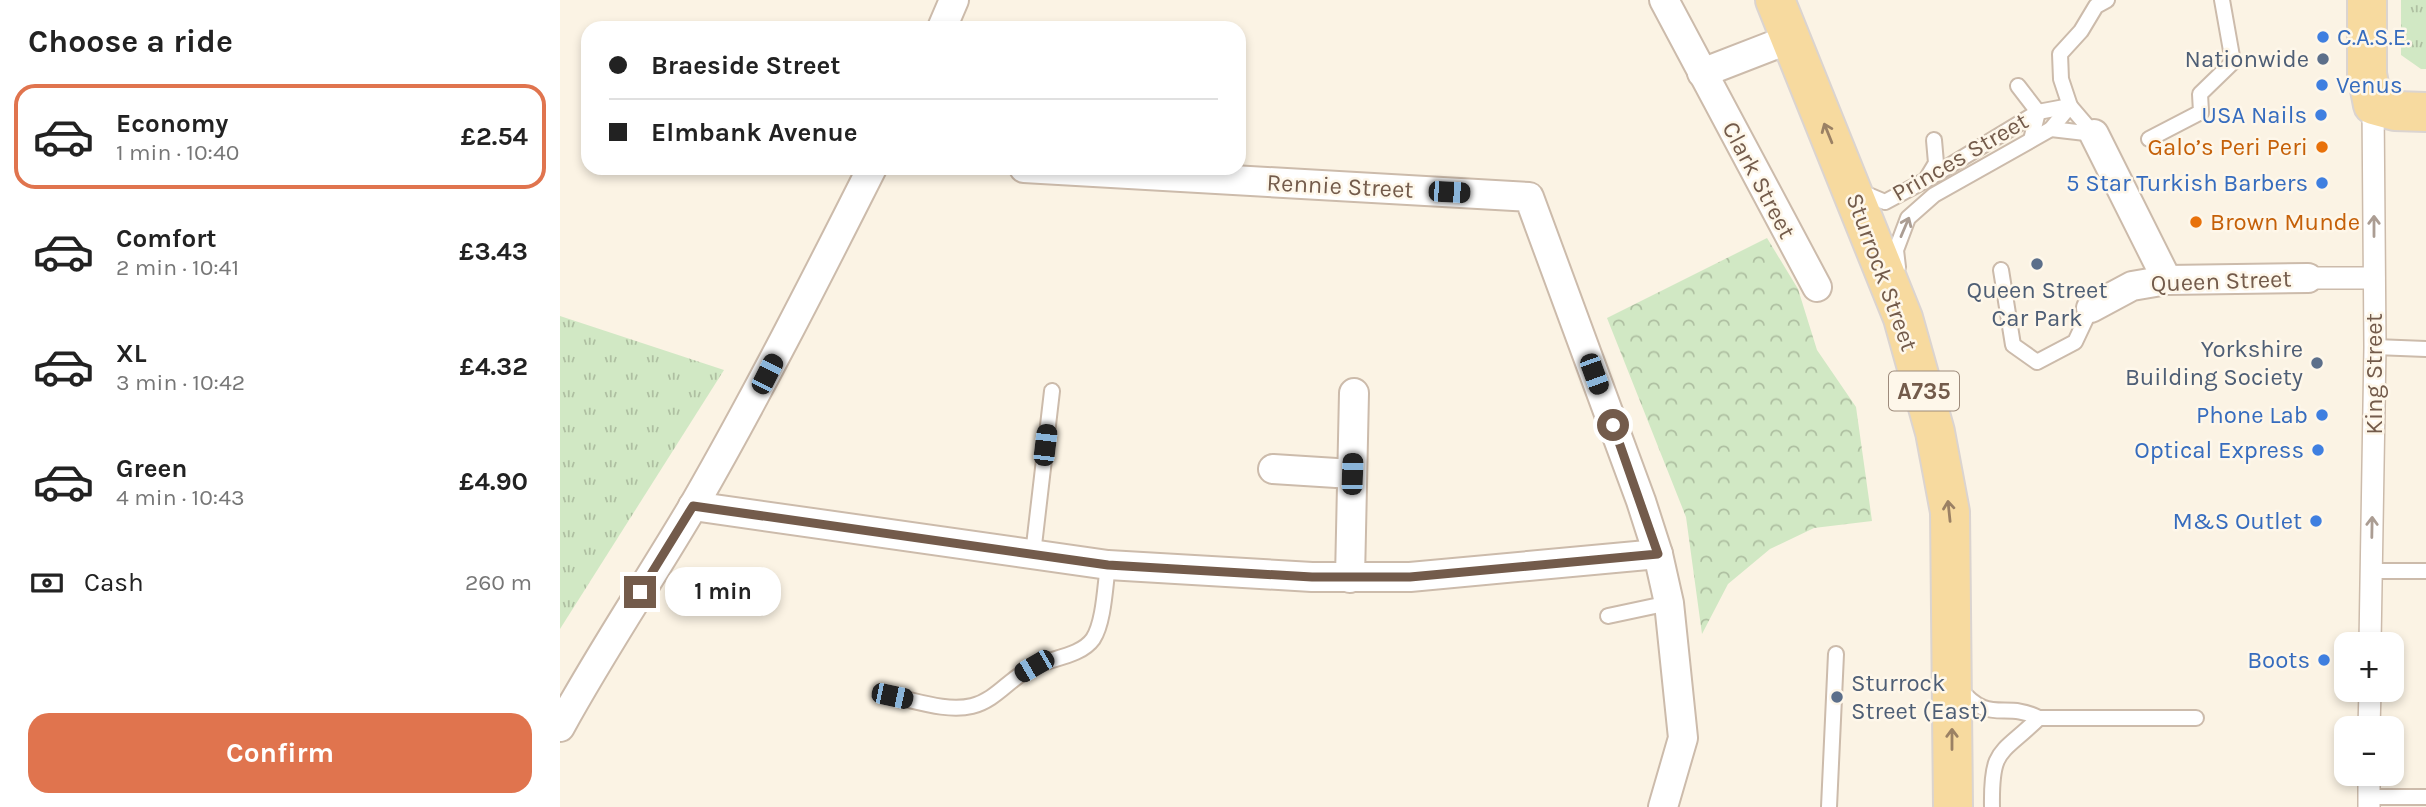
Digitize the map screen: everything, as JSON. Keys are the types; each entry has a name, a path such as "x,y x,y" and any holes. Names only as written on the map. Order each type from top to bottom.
{"main road":[{"name":"Sturrock Street","path":"1775,0 1903,318 1936,432 1950,512 1953,807"},
{"path":"2367,0 2367,74 2373,105 2395,111 2426,112"}],"street":[{"path":"945,21 954,0"},
{"name":"Clark Street","path":"1664,0 1817,287"},
{"path":"1702,73 1790,39"},
{"name":"King Street","path":"2370,632 2375,347 2373,105"},
{"path":"2094,134 2167,280"},
{"path":"560,727 587,678 693,506 767,374 868,175"},
{"name":"Rennie Street","path":"1146,175 1529,197 1658,554"},
{"name":"Queen Street","path":"2091,308 2132,286 2167,280 2374,278"},
{"path":"1350,578 1354,393"},
{"path":"1273,469 1352,474"},
{"path":"693,506 1108,565 1350,578 1410,577 1658,554 1669,603 1683,738 1663,807"}],"lane":[{"path":"2094,134 2070,106 2062,79 2060,54 2081,31 2096,6 2108,0"},
{"path":"2149,139 2201,111 2200,94 2233,62 2222,0"},
{"path":"2018,86 2038,112 2031,140"},
{"name":"Princes Street","path":"1851,188 1885,202 2038,112 2070,106"},
{"name":"Princes Street","path":"1903,318 1896,250 1908,218 1934,195 2051,129 2070,106"},
{"name":"Princes Street","path":"2051,129 2094,134"},
{"path":"1926,180 1936,163 1934,140"},
{"name":"Queen Street","path":"2001,270 2013,345 2037,362 2075,342 2091,308"},
{"path":"2375,347 2426,349"},
{"path":"1032,554 1052,391"},
{"path":"892,696 950,708 970,707 988,701 1034,666 1079,650 1093,639 1101,615 1108,565"},
{"path":"2371,571 2426,571"},
{"path":"1608,616 1669,603"},
{"path":"1829,807 1836,653"},
{"path":"1952,679 1968,699 1984,709 2025,710 2039,718 2196,718"},
{"path":"1992,807 1993,768 1997,758 2003,749 2039,718"},
{"path":"2369,802 2426,797"}],"green space":[{"path":"2401,0 2426,0 2426,69 2421,69 2401,55"},
{"path":"1767,238 1798,289 1817,350 1856,407 1872,521 1814,528 1770,549 1728,584 1702,634 1686,517 1607,318"},
{"path":"560,316 724,370 560,629"}],"place":[{"name":"C.A.S.E.","path":"2323,37"},
{"name":"Nationwide","path":"2323,59"},
{"name":"Venus","path":"2322,85"},
{"name":"USA Nails","path":"2321,115"},
{"name":"Galo’s Peri Peri","path":"2322,147"},
{"name":"5 Star Turkish Barbers","path":"2322,183"},
{"name":"Brown Munde","path":"2196,222"},
{"name":"Queen Street Car Park","path":"2037,264"},
{"name":"Yorkshire Building Society","path":"2317,363"},
{"name":"Phone Lab","path":"2322,415"},
{"name":"Optical Express","path":"2318,450"},
{"name":"M&S Outlet","path":"2316,521"},
{"name":"Boots","path":"2324,660"},
{"name":"Sturrock Street (East)","path":"1837,697"}],"route":[{"path":"640,592 693,506 1108,565 1312,577 1410,577 1658,554 1613,425"}]}
